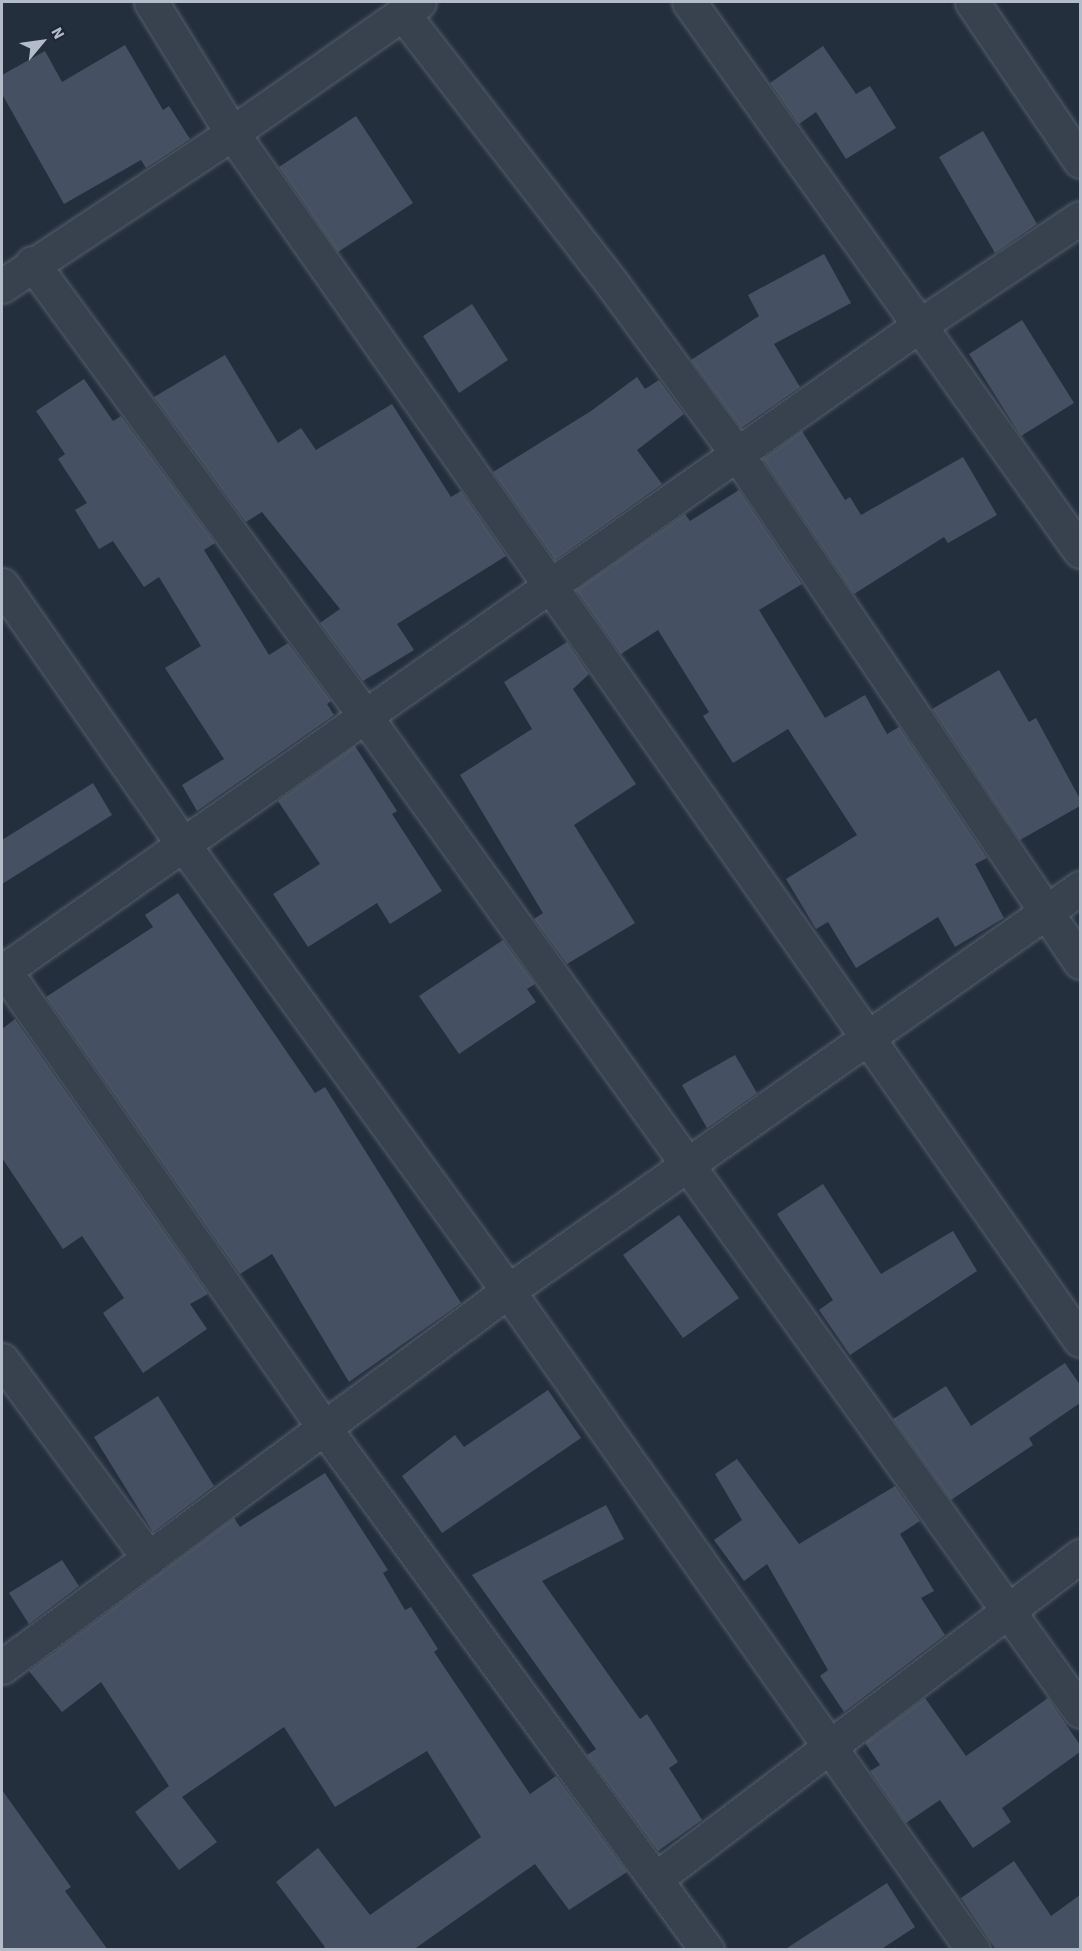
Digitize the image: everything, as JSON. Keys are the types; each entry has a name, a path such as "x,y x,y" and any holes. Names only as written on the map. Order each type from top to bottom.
{"street":[{"path":"151,2 232,133 1080,1340"},
{"path":"689,2 1080,551"},
{"path":"972,2 1080,161"},
{"path":"2,286 32,263 232,133 411,8 737,454 1044,913 1080,962"},
{"path":"707,1950 657,1878 325,1429 2,970 920,325 1080,218"},
{"path":"32,263 365,716 686,1165 1010,1610 1080,1711"},
{"path":"2,585 183,844 508,1291 831,1745 973,1950"},
{"path":"2,1667 508,1291 1080,888"},
{"path":"2,1360 149,1559"},
{"path":"657,1878 1080,1556"}],"building":[{"path":"125,45 163,110 169,106 190,139 146,168 141,160 64,204 2,94 2,75 45,51 62,82"},
{"path":"823,46 856,94 870,86 896,128 846,159 816,112 799,124 770,83"},
{"path":"356,116 413,203 338,252 279,167"},
{"path":"983,131 1037,224 995,253 939,157"},
{"path":"824,254 851,303 774,344 800,387 741,428 691,360 759,316 748,295"},
{"path":"472,304 508,360 459,393 423,336"},
{"path":"1022,320 1074,403 1021,436 969,354"},
{"path":"225,355 278,443 301,428 316,450 392,404 451,497 461,491 506,556 397,624 414,650 363,681 320,623 340,609 262,512 246,522 154,397"},
{"path":"637,377 645,389 659,380 684,414 637,450 662,484 555,560 493,472 591,411"},
{"path":"84,379 113,421 121,416 215,543 204,550 269,655 288,643 331,701 327,704 334,715 197,811 182,785 224,759 165,668 201,646 159,577 144,587 113,541 99,549 75,510 87,503 58,459 65,454 36,411"},
{"path":"802,431 845,500 850,497 861,515 963,457 997,515 948,543 944,537 854,594 763,459"},
{"path":"739,490 802,584 759,610 825,718 865,695 887,734 899,727 987,858 975,864 1004,918 955,947 938,917 856,968 828,922 816,929 786,879 857,835 788,729 733,763 703,716 709,712 658,630 621,654 576,590 685,514 690,521"},
{"path":"567,642 589,674 573,689 636,784 574,825 635,923 567,964 534,919 543,913 460,775 532,729 504,682"},
{"path":"999,670 1029,722 1036,718 1080,799 1080,806 1020,840 932,709"},
{"path":"355,746 397,811 392,814 442,891 390,924 377,903 308,947 273,894 320,864 278,801"},
{"path":"93,783 112,815 2,884 2,840"},
{"path":"178,893 315,1093 325,1087 461,1303 349,1382 272,1254 240,1274 46,997 153,927 145,915"},
{"path":"503,940 535,984 527,989 536,1002 459,1054 419,996"},
{"path":"15,1019 208,1294 190,1304 207,1329 143,1373 103,1313 124,1298 82,1236 63,1249 2,1158 2,1029"},
{"path":"735,1055 757,1093 707,1128 682,1085"},
{"path":"823,1184 881,1274 953,1231 977,1271 850,1355 819,1310 833,1300 777,1214"},
{"path":"679,1215 739,1298 683,1338 623,1255"},
{"path":"1065,1363 1080,1385 1080,1403 1029,1438 1033,1445 951,1500 893,1419 946,1386 971,1426"},
{"path":"548,1390 581,1438 442,1533 402,1476 455,1435 464,1447"},
{"path":"158,1396 214,1486 153,1532 94,1437"},
{"path":"737,1459 799,1544 895,1486 920,1521 900,1534 934,1591 921,1598 945,1635 844,1712 820,1676 828,1670 767,1564 744,1581 714,1540 742,1520 715,1474"},
{"path":"325,1473 388,1570 383,1573 405,1610 411,1607 438,1649 434,1652 530,1794 556,1776 627,1872 569,1910 535,1864 413,1950 321,1950 325,1947 276,1882 318,1848 370,1915 481,1837 427,1751 335,1807 284,1727 182,1797 217,1842 179,1870 135,1812 169,1786 101,1682 62,1712 29,1671 234,1518 240,1527"},
{"path":"606,1505 624,1539 542,1581 640,1719 647,1714 678,1762 669,1768 702,1820 658,1851 587,1755 596,1749 472,1575"},
{"path":"62,1560 79,1586 29,1624 9,1593"},
{"path":"925,1698 966,1756 1048,1698 1080,1745 1080,1752 1002,1808 1011,1822 973,1848 940,1800 906,1823 870,1771 880,1765 865,1743"},
{"path":"2,1790 71,1887 65,1891 108,1950 2,1950"},
{"path":"1014,1861 1051,1916 1080,1895 1080,1950 996,1950 961,1898"},
{"path":"887,1883 915,1927 880,1950 784,1950"}]}
